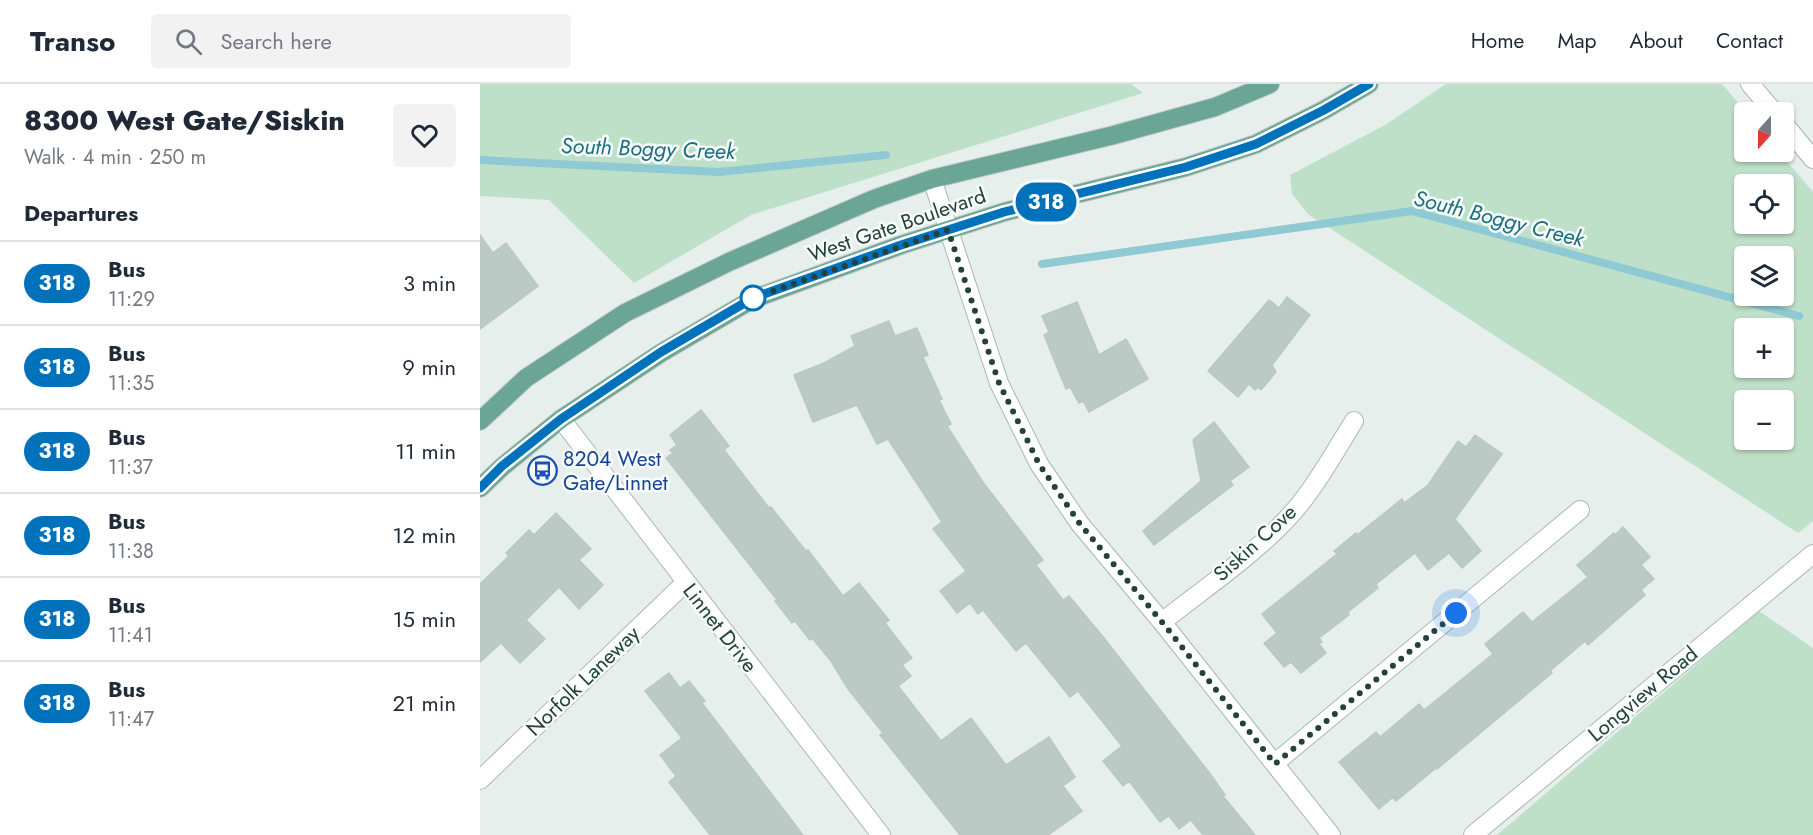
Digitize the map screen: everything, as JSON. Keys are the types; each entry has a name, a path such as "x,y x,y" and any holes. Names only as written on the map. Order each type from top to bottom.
{"main road":[{"name":"West Gate Boulevard","path":"480,421 526,378 625,313 729,262 874,199 933,179 1215,108 1270,84"},
{"name":"West Gate Boulevard","path":"480,488 502,466 561,419 661,352 753,298 1004,212 1186,167 1256,144 1324,110 1369,84"}],"street":[{"path":"1750,84 1765,102"},
{"path":"1794,136 1813,159"},
{"path":"933,179 999,383 1039,464 1080,524 1162,622 1331,835"},
{"name":"Linnet Drive","path":"561,419 881,835"},
{"name":"Siskin Cove","path":"1162,622 1284,522 1320,476 1354,421"},
{"path":"1275,764 1580,510"},
{"name":"Longview Road","path":"1473,835 1813,554"},
{"name":"Norfolk Laneway","path":"480,780 685,583"}],"green space":[{"path":"480,84 1131,84 1143,93 751,215 634,283 549,200 480,196"},
{"path":"1446,84 1722,84 1737,102 1734,102 1734,162 1788,162 1813,192 1813,521 1798,533 1308,214 1292,194 1290,175 1385,125"},
{"path":"1759,611 1813,648 1813,835 1497,835"}],"building":[{"path":"480,235 493,253 506,243 538,286 480,329"},
{"path":"1287,297 1310,315 1272,365 1276,372 1261,390 1258,387 1255,390 1249,384 1238,397 1208,371 1269,300 1279,308"},
{"path":"1077,302 1099,355 1126,339 1148,379 1089,412 1083,401 1079,403 1070,387 1066,389 1044,335 1049,332 1042,316"},
{"path":"889,321 895,336 917,328 928,355 923,357 942,399 939,400 951,424 947,426 982,481 1043,560 1036,565 1063,600 1069,596 1104,638 1255,835 1203,835 1191,820 1179,829 1169,816 1160,822 1129,781 1123,786 1103,761 1122,746 1078,691 1070,697 1026,643 1016,651 983,610 978,614 970,603 957,613 940,591 966,571 933,529 942,522 888,439 877,444 857,405 813,422 794,375 824,363 855,346 851,336"},
{"path":"701,410 729,446 724,450 769,508 771,507 806,551 808,550 843,596 859,583 889,620 885,623 912,658 902,665 911,676 898,686 941,741 971,718 1006,765 1049,737 1075,777 1063,786 1082,811 1048,835 960,835 880,735 883,733 848,689 831,661 795,621 792,623 775,601 777,600 666,458 673,453 670,450 677,445 670,435"},
{"path":"1214,422 1249,467 1230,481 1233,485 1154,545 1143,531 1201,481 1193,440"},
{"path":"1475,435 1502,454 1455,519 1481,551 1462,568 1449,553 1428,570 1415,553 1376,584 1378,588 1348,612 1349,615 1319,638 1322,642 1319,644 1326,653 1301,673 1291,662 1284,667 1264,643 1277,633 1262,614 1337,554 1334,551 1356,533 1357,535 1402,499 1404,503 1428,485 1458,441 1466,447"},
{"path":"556,513 591,549 579,560 603,585 579,609 559,587 526,620 545,639 520,663 501,643 480,662 480,584 509,556 506,553 529,530 534,535"},
{"path":"1623,527 1650,557 1641,565 1654,579 1641,590 1645,595 1588,645 1585,641 1550,671 1552,673 1437,769 1396,801 1393,797 1379,809 1339,762 1376,732 1380,737 1419,704 1424,710 1493,654 1485,644 1523,612 1532,622 1588,577 1577,565"},
{"path":"669,673 680,688 689,681 705,701 702,703 803,835 710,835 669,782 676,776 660,755 682,738 645,691"}],"waterway":[{"name":"South Boggy Creek","path":"480,160 719,172 886,155"},
{"name":"South Boggy Creek","path":"1042,264 1412,211 1799,316"}],"bus line":[{"name":"318","path":"480,488 502,466 561,419 661,352 753,298 901,245 1004,212 1186,167 1256,144 1324,110 1369,84"}],"place":[{"name":"8204 West Gate/Linnet","path":"542,471"}],"route":[{"path":"753,298 948,230 999,383 1039,464 1080,524 1162,622 1275,764 1456,613"}]}
